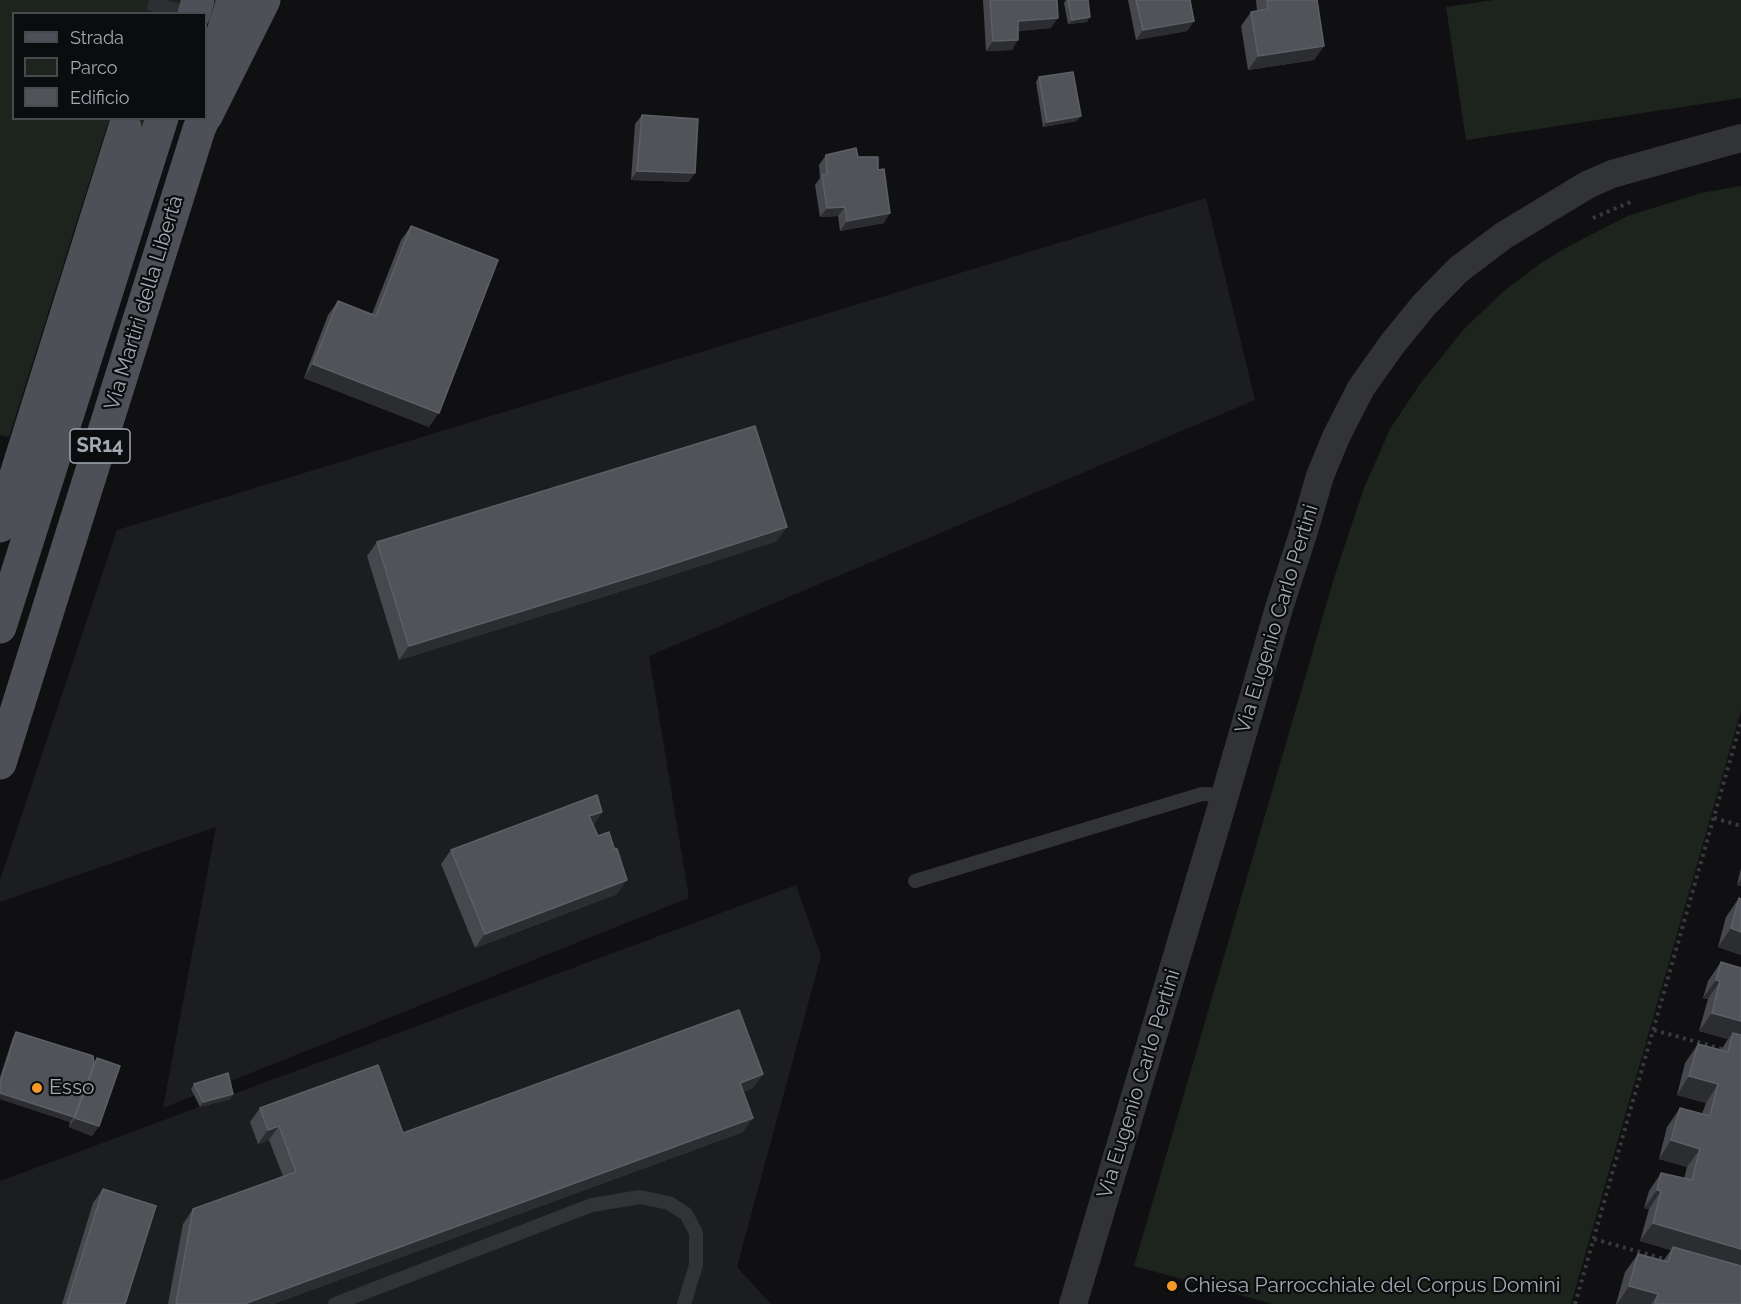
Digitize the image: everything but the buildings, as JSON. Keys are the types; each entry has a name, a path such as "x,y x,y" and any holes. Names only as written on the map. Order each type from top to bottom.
{"main road":[{"path":"207,84 233,0"},
{"name":"Via Martiri della Libertà","path":"207,110 264,0"},
{"name":"Via Martiri della Libertà","path":"0,627 161,120"},
{"name":"Via Martiri della Libertà","path":"0,763 202,120"},
{"path":"0,526 125,127"}],"street":[{"name":"Via Eugenio Carlo Pertini","path":"1073,1304 1225,795 1278,608 1305,531 1320,476 1336,437 1361,388 1424,305 1458,270 1503,236 1552,204 1612,174 1741,138"}],"lane":[{"path":"915,881 1202,794 1225,795"},
{"path":"335,1304 592,1205 640,1197 669,1203 686,1214 696,1233 696,1265 684,1304"}],"path":[{"path":"1586,221 1639,198"},
{"path":"1575,1304 1741,722"},
{"path":"1714,819 1741,826"},
{"path":"1654,1029 1730,1051"},
{"path":"1594,1239 1673,1261"}],"shaded area":[{"path":"1206,198 1255,400 649,656 689,898 163,1108 216,827 0,902 0,880 117,530"},
{"path":"796,885 821,956 737,1267 771,1304 0,1304 0,1181"}],"green space":[{"path":"0,0 182,0 178,12 12,12 12,120 145,120 141,131 108,123 9,437 0,435"},
{"path":"1493,0 1741,0 1741,98 1466,140 1446,7"},
{"path":"1741,186 1741,711 1571,1304 1273,1304 1134,1266 1334,578 1364,488 1390,429 1420,384 1464,329 1504,291 1541,263 1628,216 1701,193"}],"tunnel":[{"path":"163,12 166,0"}],"place":[{"name":"Esso","path":"37,1088"},
{"name":"Chiesa Parrocchiale del Corpus Domini","path":"1172,1286"}]}
